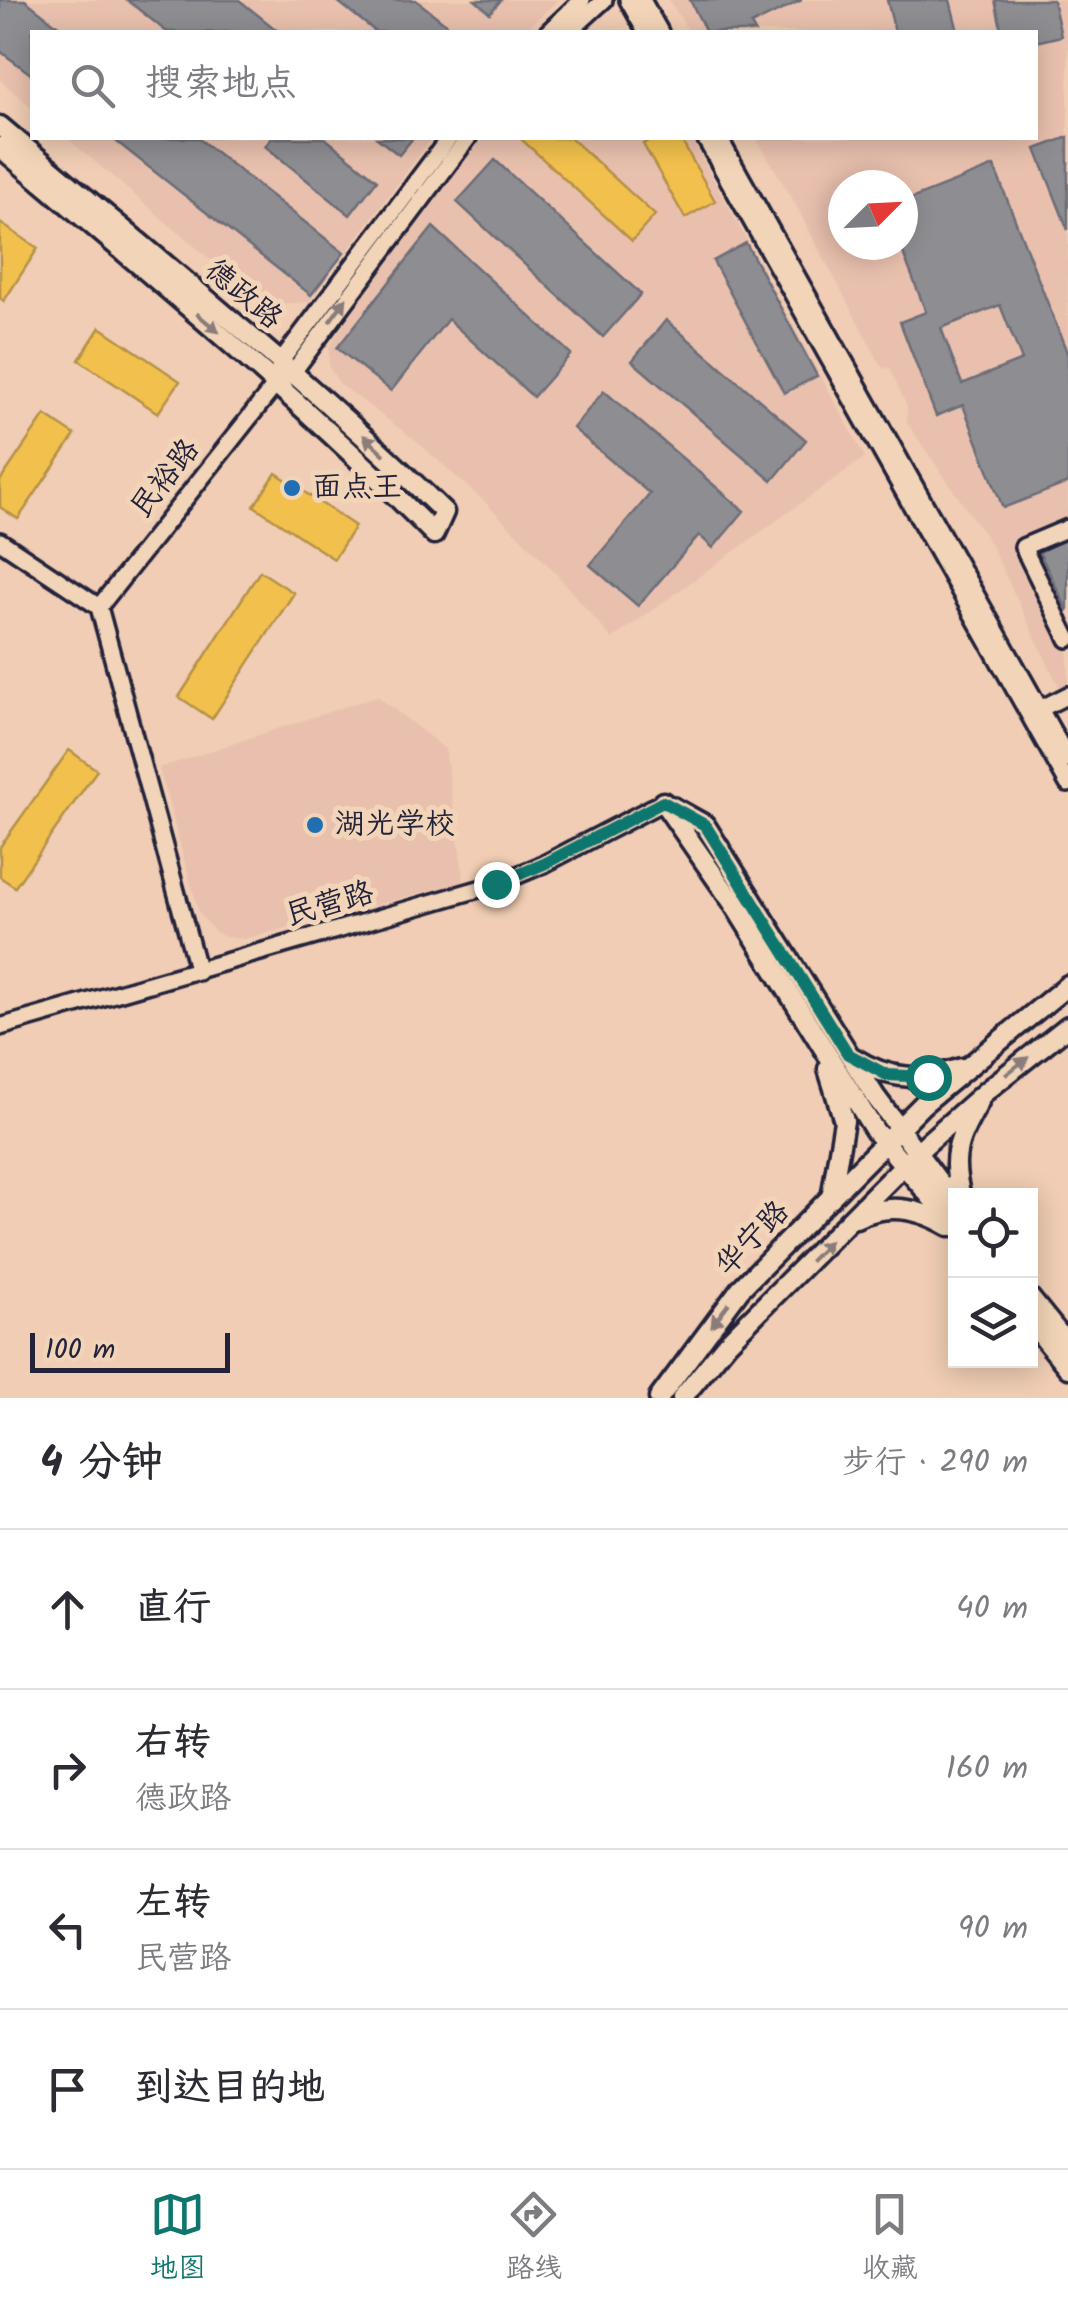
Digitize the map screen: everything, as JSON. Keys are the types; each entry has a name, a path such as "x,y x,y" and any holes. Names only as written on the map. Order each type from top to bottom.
{"main road":[{"name":"德政路","path":"0,126 287,366 444,512 434,534 276,384 0,146"},
{"path":"663,802 705,825 848,1054 948,1194"},
{"path":"663,802 731,900 885,1144 948,1219"},
{"name":"华宁路","path":"659,1398 740,1289 923,1104 1068,985"},
{"name":"华宁路","path":"682,1398 728,1344 916,1152 1068,1026"},
{"path":"818,1040 844,1121 831,1198"},
{"path":"848,1054 887,1075 905,1078 928,1077 967,1066"},
{"path":"960,1188 955,1153 985,1092"},
{"path":"851,1220 867,1212 902,1208 948,1224"},
{"path":"1038,1308 1068,1345"},
{"path":"1038,1331 1068,1368"}],"street":[{"path":"550,30 582,0"},
{"path":"571,30 604,0"},
{"path":"628,0 645,30"},
{"path":"642,0 659,30"},
{"path":"287,366 448,140"},
{"path":"287,366 466,140"},
{"path":"706,140 1068,784"},
{"path":"720,140 1068,759"},
{"name":"民裕路","path":"100,607 287,366"},
{"path":"1068,528 1023,547 1068,639"},
{"path":"0,541 100,607 198,972"},
{"path":"1040,709 1068,695"},
{"name":"民营路","path":"0,1027 496,884 558,858 663,802"}],"shaded area":[{"path":"0,0 558,0 525,30 30,30 30,106 0,80"},
{"path":"669,0 1068,0 1068,706 990,543 907,423 907,406 889,367 883,369 757,140 1038,140 1038,30 688,30"},
{"path":"69,140 430,140 309,302 264,305"},
{"path":"482,140 692,140 865,457 612,639 551,568 485,502 415,440 340,384 329,367 329,347 380,265 431,197"},
{"name":"湖光学校","path":"377,696 445,749 464,882 244,939 214,931 199,913 159,768"}],"building: 住宅":[{"path":"522,140 573,140 655,215 632,241"},
{"path":"650,140 681,140 715,201 685,218 643,144"},
{"path":"0,223 38,248 4,301 0,298"},
{"path":"100,327 180,381 158,413 79,360"},
{"path":"45,415 75,435 18,519 0,507 0,481"},
{"path":"276,473 355,526 334,559 254,506"},
{"path":"260,571 294,593 212,719 179,697"},
{"path":"69,750 97,770 15,887 0,877 0,847"}],"building: 工业":[{"path":"0,0 25,0 63,30 30,30 30,74 0,51"},
{"path":"127,0 239,0 276,30 164,30"},
{"path":"336,0 416,0 454,30 374,30"},
{"path":"475,0 501,0 490,13"},
{"path":"690,0 802,0 751,25 754,30 705,30"},
{"path":"887,0 950,0 958,30 894,30"},
{"path":"995,0 1053,0 1061,36 1038,42 1038,30 1002,30"},
{"path":"1068,137 1068,230 1036,149"},
{"path":"115,140 201,140 344,253 311,295"},
{"path":"270,140 327,140 377,180 350,215 265,146"},
{"path":"380,140 411,140 399,155"},
{"path":"495,160 641,294 603,337 457,202"},
{"path":"994,166 1068,355 1068,483 1003,508 963,405 936,416 900,322 926,312 906,260 918,260 918,196","holes":["1000,305 1022,360 962,384 941,328"]},
{"path":"433,227 571,354 533,397 448,319 391,391 337,348"},
{"path":"746,243 817,376 784,393 713,261"},
{"path":"666,320 806,440 772,481 632,361"},
{"path":"604,391 744,511 713,548 699,535 638,606 590,565 650,494 573,428"},
{"path":"1068,538 1068,611 1039,552"}],"place":[{"name":"面点王","path":"292,488"},
{"name":"湖光学校","path":"315,825"}],"route":[{"path":"496,884 586,844 663,802 705,825 848,1054 887,1075 928,1077"}]}
